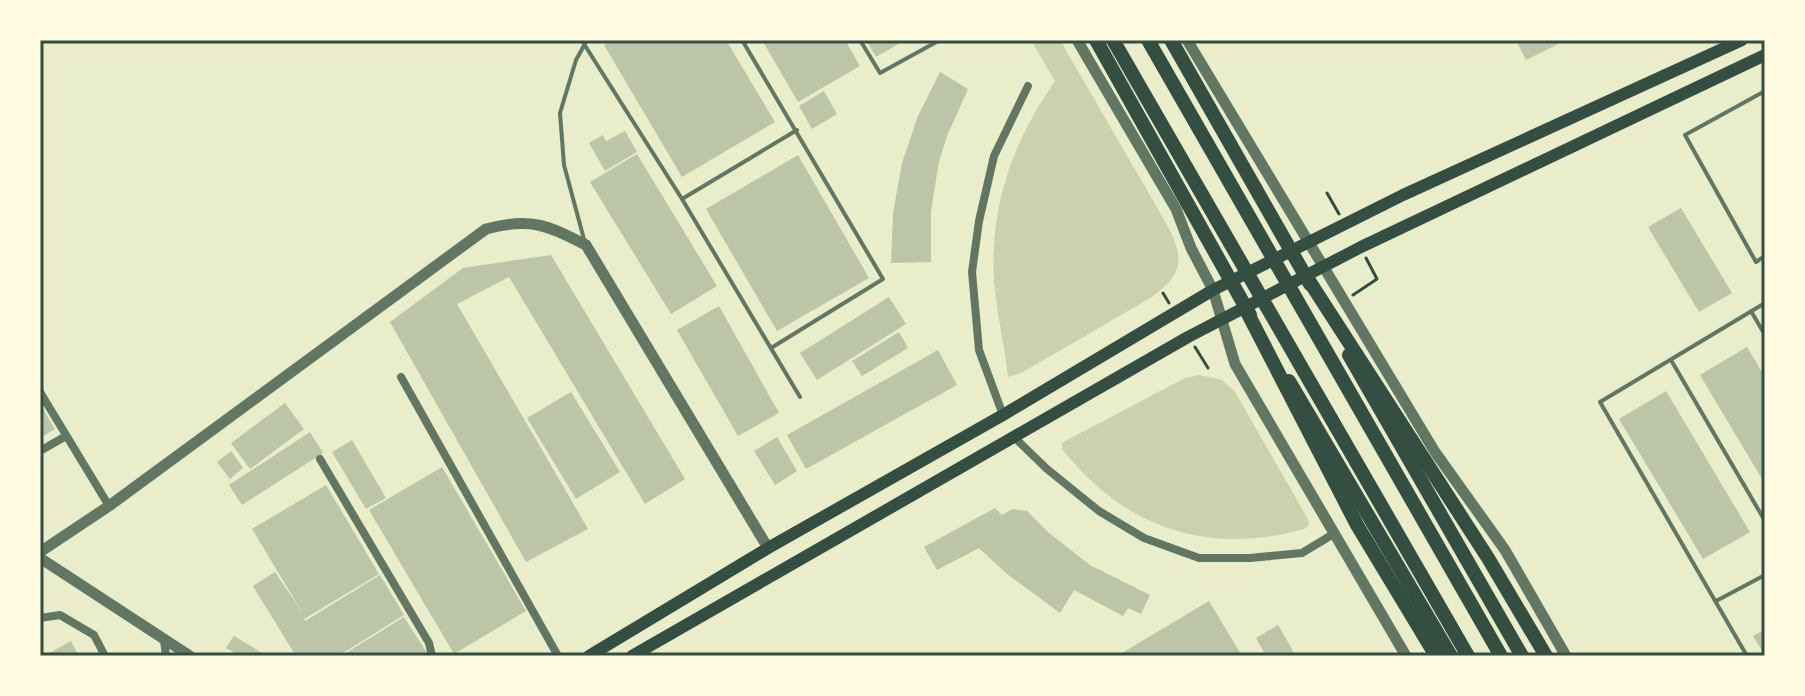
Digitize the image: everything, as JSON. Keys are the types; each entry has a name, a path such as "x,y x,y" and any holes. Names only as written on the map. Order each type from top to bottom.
{"main road":[{"path":"1096,40 1231,281 1357,525 1436,656"},
{"path":"1113,40 1468,656"},
{"path":"1148,40 1501,656"},
{"path":"1171,40 1522,656"},
{"path":"589,656 768,548 1003,415 1213,290 1403,195 1742,40"},
{"path":"632,656 1188,337 1324,267 1764,58"},
{"path":"1306,276 1488,558 1546,656"},
{"path":"1245,308 1451,656"}],"street":[{"path":"1077,40 1176,209 1191,248 1213,290 1235,364 1406,656"},
{"path":"1187,40 1435,452 1505,550 1566,656"},
{"path":"1003,415 979,350 972,272 979,221 994,156 1028,86"},
{"path":"40,552 109,506 486,229 512,222 550,226 586,245 768,548"},
{"path":"401,377 558,656"},
{"path":"40,392 109,506"},
{"path":"40,451 66,436"},
{"path":"1014,437 1047,469 1099,511 1144,538 1199,558 1250,558 1302,553 1335,533"},
{"path":"320,459 429,643 432,656"},
{"path":"40,558 190,656"},
{"path":"40,618 60,615 94,635 105,656"},
{"path":"164,640 166,656"}],"lane":[{"path":"742,40 883,279 771,348"},
{"path":"860,40 880,73 940,40"},
{"path":"585,42 800,397"},
{"path":"585,42 576,60 560,113 564,165 586,245"},
{"path":"1765,91 1685,135 1756,262 1765,256"},
{"path":"682,199 797,130"},
{"path":"1747,656 1600,402 1765,303"},
{"path":"1751,311 1765,335"},
{"path":"1671,360 1765,521"},
{"path":"1716,601 1765,575"}],"green space":[{"path":"1031,40 1060,40 1166,223 1176,246 1178,264 1171,280 1152,297 1023,372 1008,377 993,262 999,207 1026,130 1055,81"},
{"path":"1199,375 1222,380 1235,392 1308,519 1309,525 1304,529 1269,537 1234,539 1170,529 1112,499 1062,449 1062,443 1069,439 1185,378"}],"building":[{"path":"613,40 726,40 775,122 682,177 604,45"},
{"path":"762,40 845,40 860,66 798,102"},
{"path":"866,40 905,40 876,57"},
{"path":"1516,40 1566,40 1526,60"},
{"path":"940,72 968,89 939,161 931,211 931,262 891,263 893,213 902,163 918,116"},
{"path":"824,91 837,114 812,129 799,106"},
{"path":"625,131 637,152 605,171 589,143 603,135 606,141"},
{"path":"637,154 717,286 671,314 590,182"},
{"path":"798,155 869,278 777,331 706,209"},
{"path":"1681,208 1732,293 1699,312 1648,227"},
{"path":"551,255 685,479 645,504 509,277 457,304 588,529 526,562 390,322 463,268"},
{"path":"889,297 906,324 817,380 800,353"},
{"path":"719,306 779,413 738,436 677,330"},
{"path":"899,332 908,348 862,376 852,361"},
{"path":"1747,347 1765,377 1765,484 1700,375"},
{"path":"938,350 957,385 806,469 787,435"},
{"path":"1666,391 1750,532 1703,559 1619,419"},
{"path":"571,392 620,472 576,499 527,418"},
{"path":"285,403 304,429 250,469 231,443"},
{"path":"40,404 55,429 40,438"},
{"path":"310,432 323,453 242,505 229,485"},
{"path":"777,437 797,471 775,485 754,451"},
{"path":"352,440 386,498 366,509 332,452"},
{"path":"231,451 243,468 230,479 217,462"},
{"path":"442,467 526,611 454,654 369,510"},
{"path":"326,485 379,574 305,621 380,575 404,615 338,656 296,656 253,586 275,572 302,612 252,529"},
{"path":"995,508 1002,515 1012,509 1027,511 1090,565 1150,595 1141,614 1128,608 1123,616 1074,590 1060,613 1007,574 979,548 937,570 924,547"},
{"path":"1209,601 1242,656 1117,656"},
{"path":"404,617 427,653 423,656 341,656"},
{"path":"1278,625 1296,656 1266,656 1256,638"},
{"path":"1765,629 1765,656 1753,636"},
{"path":"234,636 267,656 240,656 226,648"},
{"path":"71,641 79,656 44,656"}]}
